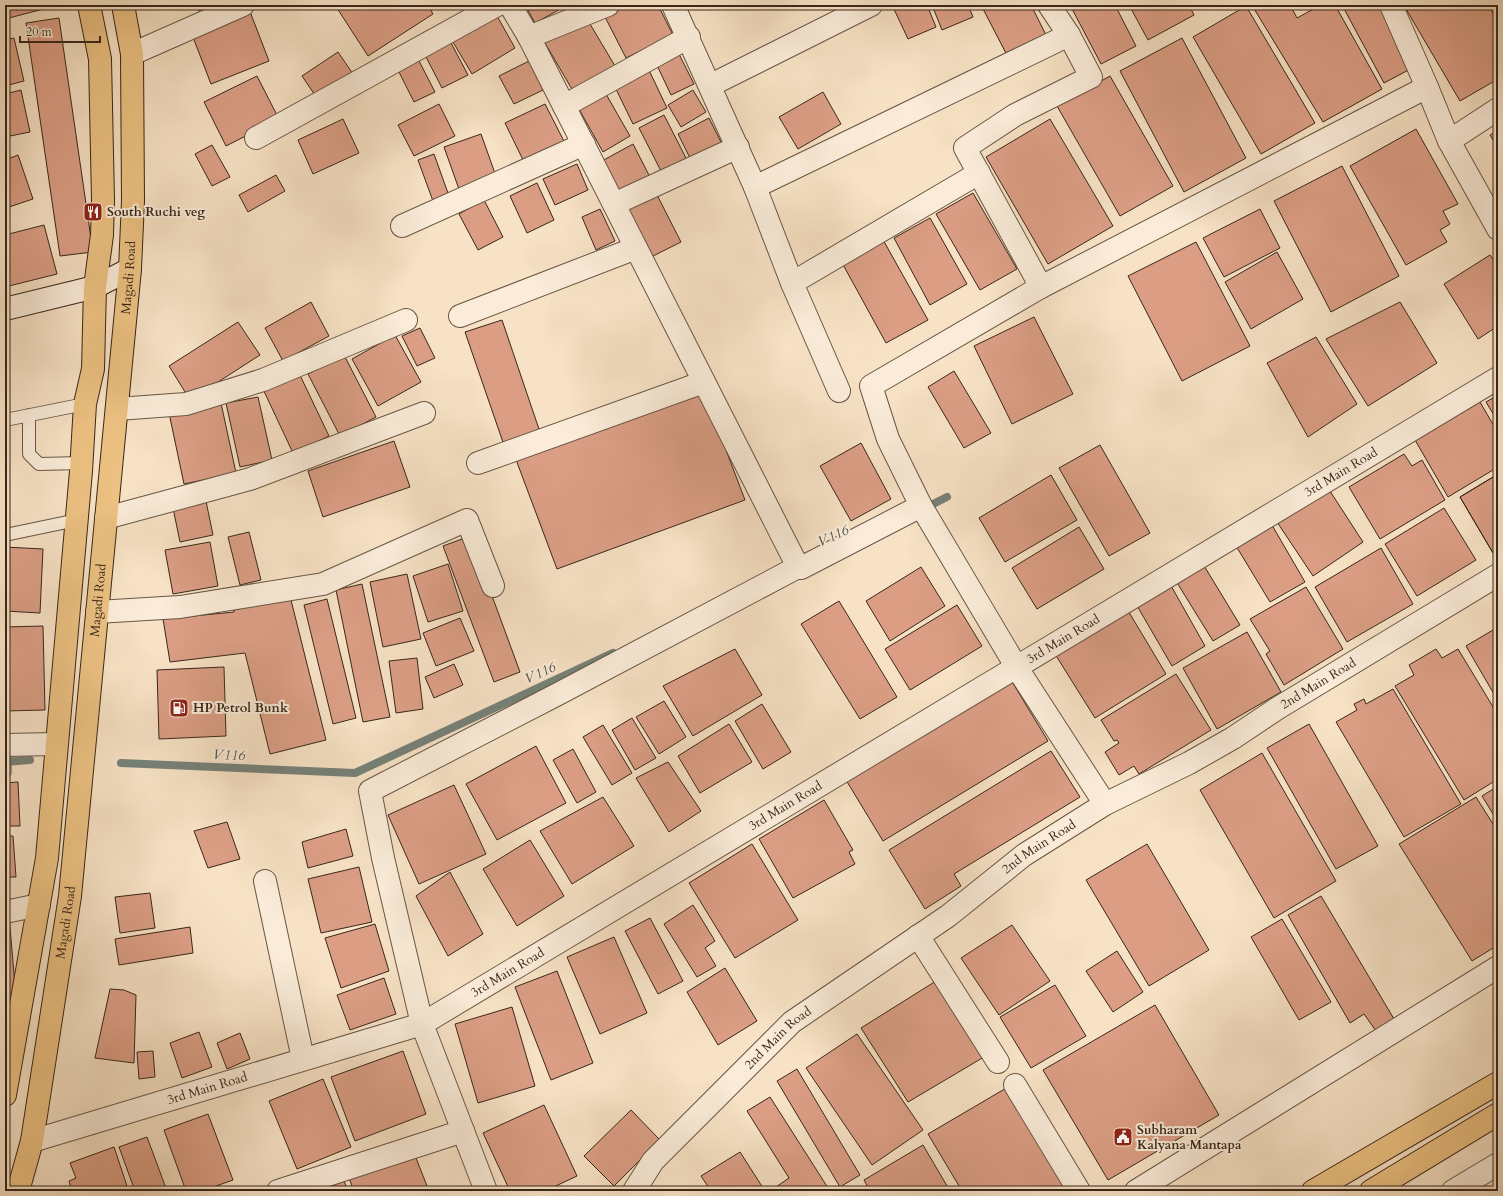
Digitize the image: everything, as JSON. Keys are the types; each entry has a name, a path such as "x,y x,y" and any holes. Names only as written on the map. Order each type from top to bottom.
{"main road":[{"path":"5,1095 47,858 82,463 85,404 93,369 95,287 102,236 103,200 100,59 89,5"},
{"name":"Magadi Road","path":"18,1191 32,1141 70,896 130,269 134,200 132,54 123,5"},
{"path":"1313,1191 1498,1083"},
{"path":"1371,1191 1498,1114"}],"street":[{"path":"132,54 243,5"},
{"path":"256,138 497,5"},
{"path":"510,5 529,36 799,567"},
{"path":"529,36 608,5"},
{"path":"673,5 738,146 792,283 839,391"},
{"path":"711,85 871,5"},
{"path":"1041,287 965,148 1015,115 1091,77 1069,35 1049,5"},
{"path":"1391,5 1427,87 1448,141 1498,229"},
{"path":"755,187 1069,35"},
{"path":"564,106 689,37"},
{"path":"1105,804 1017,668 920,506 888,439 871,386 1041,287 1427,87"},
{"path":"1448,141 1498,109"},
{"path":"402,226 584,144"},
{"path":"614,204 738,146"},
{"path":"792,283 979,173"},
{"path":"460,316 636,248"},
{"path":"5,309 95,287 130,269"},
{"path":"117,409 186,404 193,402 263,380 406,320"},
{"name":"3rd Main Road","path":"32,1141 422,1024 1498,378"},
{"path":"478,463 704,382"},
{"path":"106,518 250,479 424,413"},
{"path":"486,1191 422,1024 383,858 370,791 551,698 799,567 920,506"},
{"path":"97,612 180,607 323,584 467,520 493,586"},
{"name":"2nd Main Road","path":"634,1191 654,1161 792,1022 948,916 1024,855 1105,804 1189,763 1233,738 1278,708 1498,575"},
{"path":"5,745 56,744"},
{"path":"265,882 303,1060"},
{"path":"5,912 39,905"},
{"path":"918,936 998,1062"},
{"path":"1136,1191 1498,967"},
{"path":"1015,1085 1079,1191"},
{"path":"278,1191 463,1131"},
{"path":"1453,1191 1498,1164"}],"lane":[{"path":"5,420 85,404"},
{"path":"28,415 29,454 39,464 82,463"},
{"path":"5,535 77,520"}],"water":[{"path":"5,749 12,749 11,775 5,776"}],"building":[{"path":"5,5 59,5 5,19"},
{"path":"196,5 230,5 203,18"},
{"path":"335,5 428,5 433,14 368,56"},
{"path":"525,5 563,5 564,7 535,23"},
{"path":"624,5 658,5 673,35 626,58 604,15"},
{"path":"896,5 927,5 936,27 908,39 893,7"},
{"path":"932,5 968,5 973,17 942,30"},
{"path":"981,5 1031,5 1048,39 1009,59"},
{"path":"1070,5 1115,5 1136,46 1101,64"},
{"path":"1129,5 1189,5 1194,15 1148,40"},
{"path":"1257,5 1290,5 1297,18 1321,5 1335,5 1382,89 1323,122 1253,7"},
{"path":"1342,5 1384,5 1416,66 1384,83"},
{"path":"1413,5 1488,5 1498,22 1498,79 1460,101 1406,9"},
{"path":"1246,6 1315,123 1261,154 1193,37"},
{"path":"249,9 269,61 211,84 191,32"},
{"path":"497,16 515,48 472,74 453,42"},
{"path":"59,18 93,252 60,256 26,23"},
{"path":"587,19 615,66 573,91 545,43"},
{"path":"14,38 24,81 5,86 5,40"},
{"path":"1182,38 1246,158 1184,192 1120,71"},
{"path":"450,41 468,75 442,88 425,55"},
{"path":"677,50 694,84 671,95 655,61"},
{"path":"338,52 355,77 319,101 302,76"},
{"path":"418,59 435,92 414,102 397,68"},
{"path":"529,61 543,90 514,104 499,76"},
{"path":"647,66 667,108 633,124 613,83"},
{"path":"257,76 279,119 226,146 204,102"},
{"path":"1110,76 1173,186 1120,216 1057,106"},
{"path":"602,87 630,136 603,152 575,102"},
{"path":"21,90 30,132 5,137 5,94"},
{"path":"693,90 706,112 681,127 668,105"},
{"path":"823,92 841,124 798,149 779,117"},
{"path":"439,104 455,136 414,156 398,125"},
{"path":"545,104 566,145 525,164 505,123"},
{"path":"664,115 687,160 662,173 639,128"},
{"path":"709,118 724,148 693,164 678,134"},
{"path":"343,119 359,153 313,174 298,140"},
{"path":"1050,119 1113,226 1048,264 986,157"},
{"path":"1416,129 1458,204 1443,211 1450,224 1440,230 1447,242 1406,265 1350,166"},
{"path":"1498,131 1498,148 1490,135"},
{"path":"481,134 497,179 460,192 444,147"},
{"path":"633,144 650,177 619,194 602,161"},
{"path":"212,145 230,177 212,186 195,154"},
{"path":"434,154 449,196 433,201 418,160"},
{"path":"18,155 33,199 9,207 5,196 5,160"},
{"path":"577,164 588,190 555,205 543,179"},
{"path":"1342,166 1399,276 1331,312 1274,201"},
{"path":"276,175 285,191 248,212 239,195"},
{"path":"537,183 554,220 527,233 510,196"},
{"path":"653,187 681,242 647,259 620,204"},
{"path":"973,193 1017,269 980,290 936,214"},
{"path":"484,200 503,237 478,250 459,214"},
{"path":"600,209 615,241 596,250 582,217"},
{"path":"1260,209 1280,248 1224,277 1203,238"},
{"path":"930,218 967,284 930,305 894,238"},
{"path":"44,225 57,274 5,287 5,235"},
{"path":"882,238 928,320 886,343 841,261"},
{"path":"1196,242 1250,346 1182,381 1128,276"},
{"path":"1277,252 1303,299 1251,329 1225,282"},
{"path":"1490,255 1498,267 1498,326 1478,339 1444,284"},
{"path":"311,302 329,336 283,361 265,328"},
{"path":"1400,302 1437,363 1368,406 1326,339"},
{"path":"1034,317 1073,394 1012,424 974,346"},
{"path":"502,320 542,438 506,451 465,332"},
{"path":"238,322 260,355 190,400 169,366"},
{"path":"420,328 435,358 417,366 402,336"},
{"path":"395,335 421,382 378,406 352,359"},
{"path":"1316,337 1357,404 1308,437 1267,363"},
{"path":"344,355 376,417 340,436 308,374"},
{"path":"298,371 329,436 293,453 262,387"},
{"path":"954,371 991,433 964,448 928,387"},
{"path":"702,387 745,500 557,569 515,457"},
{"path":"1498,395 1498,422 1486,402"},
{"path":"258,397 272,460 240,467 226,403"},
{"path":"1480,402 1498,433 1498,467 1448,497 1415,440"},
{"path":"221,403 236,473 184,484 169,413"},
{"path":"394,441 410,487 323,517 308,471"},
{"path":"861,443 891,499 851,521 820,466"},
{"path":"1100,445 1150,533 1109,556 1059,468"},
{"path":"1404,454 1412,466 1422,460 1445,500 1380,539 1349,487"},
{"path":"1498,474 1498,550 1493,553 1460,497"},
{"path":"1498,474 1498,550 1493,553 1460,497"},
{"path":"1051,475 1077,520 1005,562 979,518"},
{"path":"1328,488 1363,542 1313,576 1277,522"},
{"path":"206,501 213,535 180,542 173,508"},
{"path":"1444,508 1476,560 1417,596 1385,544"},
{"path":"1269,520 1305,582 1270,602 1233,541"},
{"path":"1079,527 1104,569 1037,609 1012,568"},
{"path":"249,532 261,580 240,585 228,537"},
{"path":"470,536 520,672 494,682 443,546"},
{"path":"210,542 218,586 173,594 165,550"},
{"path":"5,547 43,549 40,613 5,611"},
{"path":"1381,548 1413,604 1347,642 1315,587"},
{"path":"448,564 463,611 428,622 413,576"},
{"path":"1203,564 1240,625 1213,641 1176,581"},
{"path":"921,567 945,606 890,641 866,601"},
{"path":"407,574 421,639 383,647 370,582"},
{"path":"362,584 390,717 363,722 336,590"},
{"path":"1170,584 1205,646 1172,666 1136,604"},
{"path":"1306,587 1343,649 1284,685 1266,654 1270,651 1250,619"},
{"path":"290,596 326,740 270,754 245,653 170,662 163,619 234,612 234,610"},
{"path":"327,599 356,718 333,724 304,605"},
{"path":"839,601 897,697 860,719 801,624"},
{"path":"957,605 982,646 910,690 885,649"},
{"path":"1127,609 1166,674 1095,718 1055,654"},
{"path":"460,618 474,651 436,666 423,633"},
{"path":"43,626 45,710 5,711 5,627"},
{"path":"1498,627 1498,701 1466,646"},
{"path":"1247,632 1281,692 1217,729 1183,668"},
{"path":"735,649 762,695 693,736 663,686"},
{"path":"1436,649 1442,658 1458,649 1498,715 1498,779 1464,800 1395,686 1414,675 1409,665"},
{"path":"417,658 423,709 396,713 389,661"},
{"path":"454,664 463,685 434,698 425,677"},
{"path":"224,667 226,736 159,739 157,670"},
{"path":"1176,674 1211,730 1139,774 1134,766 1119,775 1105,752 1119,743 1117,740 1114,741 1101,720"},
{"path":"1011,680 1048,741 883,841 846,780"},
{"path":"1393,689 1461,804 1404,837 1336,722 1357,710 1354,704 1364,699 1366,704"},
{"path":"664,701 686,737 659,754 636,717"},
{"path":"762,704 791,752 763,769 735,721"},
{"path":"632,718 656,758 635,770 612,730"},
{"path":"729,724 752,762 700,793 678,756"},
{"path":"1309,724 1378,846 1336,869 1267,748"},
{"path":"603,725 632,773 612,785 583,737"},
{"path":"536,746 566,803 497,840 466,784"},
{"path":"573,749 596,792 577,803 553,760"},
{"path":"1051,751 1080,797 954,874 961,886 925,909 889,850"},
{"path":"1262,753 1336,881 1274,918 1200,790"},
{"path":"668,762 701,811 669,832 636,778"},
{"path":"18,782 20,826 5,826 5,783"},
{"path":"454,785 486,854 419,884 388,815"},
{"path":"1498,786 1498,822 1482,796"},
{"path":"603,797 634,846 572,884 540,831"},
{"path":"1476,797 1498,832 1498,945 1472,961 1399,844"},
{"path":"824,800 853,850 849,852 855,864 793,898 759,839"},
{"path":"227,822 240,859 208,868 194,831"},
{"path":"346,829 353,856 308,868 302,842"},
{"path":"5,836 13,836 16,877 5,877"},
{"path":"530,840 564,896 517,926 483,869"},
{"path":"752,844 798,920 735,958 689,883"},
{"path":"1147,844 1209,950 1149,986 1086,880"},
{"path":"359,867 372,922 321,933 308,879"},
{"path":"450,872 483,934 448,956 416,896"},
{"path":"150,893 155,928 120,933 115,897"},
{"path":"1321,896 1394,1019 1376,1031 1364,1014 1350,1023 1288,915"},
{"path":"693,905 715,941 705,948 716,966 697,977 664,924"},
{"path":"9,916 17,1008 5,1009 5,917"},
{"path":"650,918 683,981 658,994 625,931"},
{"path":"1282,919 1331,1002 1299,1020 1251,937"},
{"path":"375,924 389,971 341,988 325,938"},
{"path":"1012,925 1050,981 999,1015 961,958"},
{"path":"190,927 193,953 119,965 115,939"},
{"path":"614,937 647,1013 600,1034 567,957"},
{"path":"1117,951 1143,992 1113,1012 1086,971"},
{"path":"725,968 757,1021 718,1045 687,992"},
{"path":"557,971 593,1063 551,1080 515,987"},
{"path":"384,978 396,1014 350,1030 337,995"},
{"path":"936,981 984,1057 908,1102 861,1028"},
{"path":"1055,985 1086,1036 1031,1068 1000,1017"},
{"path":"110,989 124,990 136,995 134,1063 95,1058"},
{"path":"1155,1005 1219,1115 1108,1180 1043,1070"},
{"path":"512,1007 535,1086 478,1103 455,1024"},
{"path":"199,1032 212,1067 182,1078 170,1043"},
{"path":"240,1033 250,1059 227,1069 217,1043"},
{"path":"857,1034 923,1130 872,1165 806,1068"},
{"path":"153,1051 155,1077 139,1079 137,1052"},
{"path":"403,1051 426,1114 355,1141 331,1077"},
{"path":"797,1069 860,1175 840,1187 777,1081"},
{"path":"323,1079 351,1147 297,1169 269,1101"},
{"path":"1008,1087 1070,1191 962,1191 928,1134"},
{"path":"770,1097 830,1191 774,1191 773,1189 789,1178 747,1111"},
{"path":"544,1105 577,1176 545,1191 510,1191 483,1133"},
{"path":"631,1110 660,1140 614,1186 584,1156"},
{"path":"208,1114 233,1180 202,1191 186,1191 164,1130"},
{"path":"147,1137 167,1191 135,1191 119,1147"},
{"path":"923,1145 950,1191 870,1191 864,1180"},
{"path":"114,1147 127,1186 112,1191 72,1191 69,1181 76,1178 70,1163"},
{"path":"740,1152 765,1191 711,1191 701,1176"},
{"path":"414,1153 429,1191 354,1191 349,1178"},
{"path":"344,1181 348,1191 318,1191"}],"waterway":[{"name":"V116","path":"923,509 947,497"},
{"name":"V116","path":"121,763 355,773 613,653"},
{"name":"V116","path":"5,762 30,760"}],"place":[{"name":"South Ruchi veg","path":"93,212"},
{"name":"HP Petrol Bunk","path":"179,708"},
{"name":"Subharam Kalyana Mantapa","path":"1123,1137"}]}
